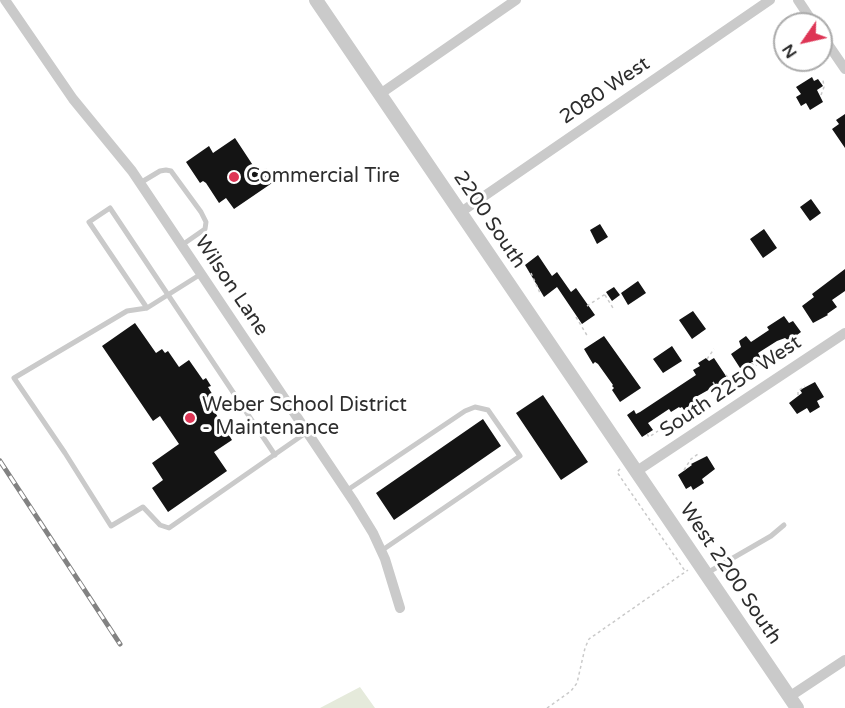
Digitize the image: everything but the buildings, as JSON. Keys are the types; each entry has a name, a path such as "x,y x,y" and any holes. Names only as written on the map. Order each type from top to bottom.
{"street":[{"name":"Wilson Lane","path":"5,0 73,99 140,183 346,491 373,533 397,593 400,608"},
{"name":"2200 South","path":"316,0 631,466"},
{"path":"380,94 516,0"},
{"name":"2080 West","path":"461,212 770,0"},
{"path":"833,52 845,69"},
{"name":"South 2250 West","path":"631,466 845,333"},
{"name":"West 2200 South","path":"631,466 793,702"},
{"path":"793,702 845,660"}],"lane":[{"path":"140,183 160,171 171,171 201,212 206,222 205,230 182,245"},
{"path":"147,308 89,222 110,208 275,455"},
{"path":"201,274 147,308 127,311 14,378 111,526 143,507 160,525 169,528 307,432"},
{"path":"346,491 465,411 476,407 488,410 520,456 381,551"},
{"path":"706,574 771,536 784,525"}],"path":[{"path":"821,95 824,87 823,80"},
{"path":"531,273 540,293"},
{"path":"587,306 605,294 613,308"},
{"path":"576,317 588,337"},
{"path":"707,359 714,350"},
{"path":"751,363 755,366 767,358"},
{"path":"718,387 729,380 726,375"},
{"path":"713,382 718,387 721,401"},
{"path":"798,395 798,391 806,386"},
{"path":"647,434 649,437 658,431"},
{"path":"684,470 691,459 698,454"},
{"path":"547,708 571,691 577,683 585,648 594,634 685,572 617,472 631,466"}],"shaded area":[{"path":"360,687 375,708 320,708"}],"railway":[{"path":"0,461 120,644"}],"place":[{"name":"Commercial Tire","path":"234,177"},
{"name":"Weber School District - Maintenance","path":"190,418"}]}
